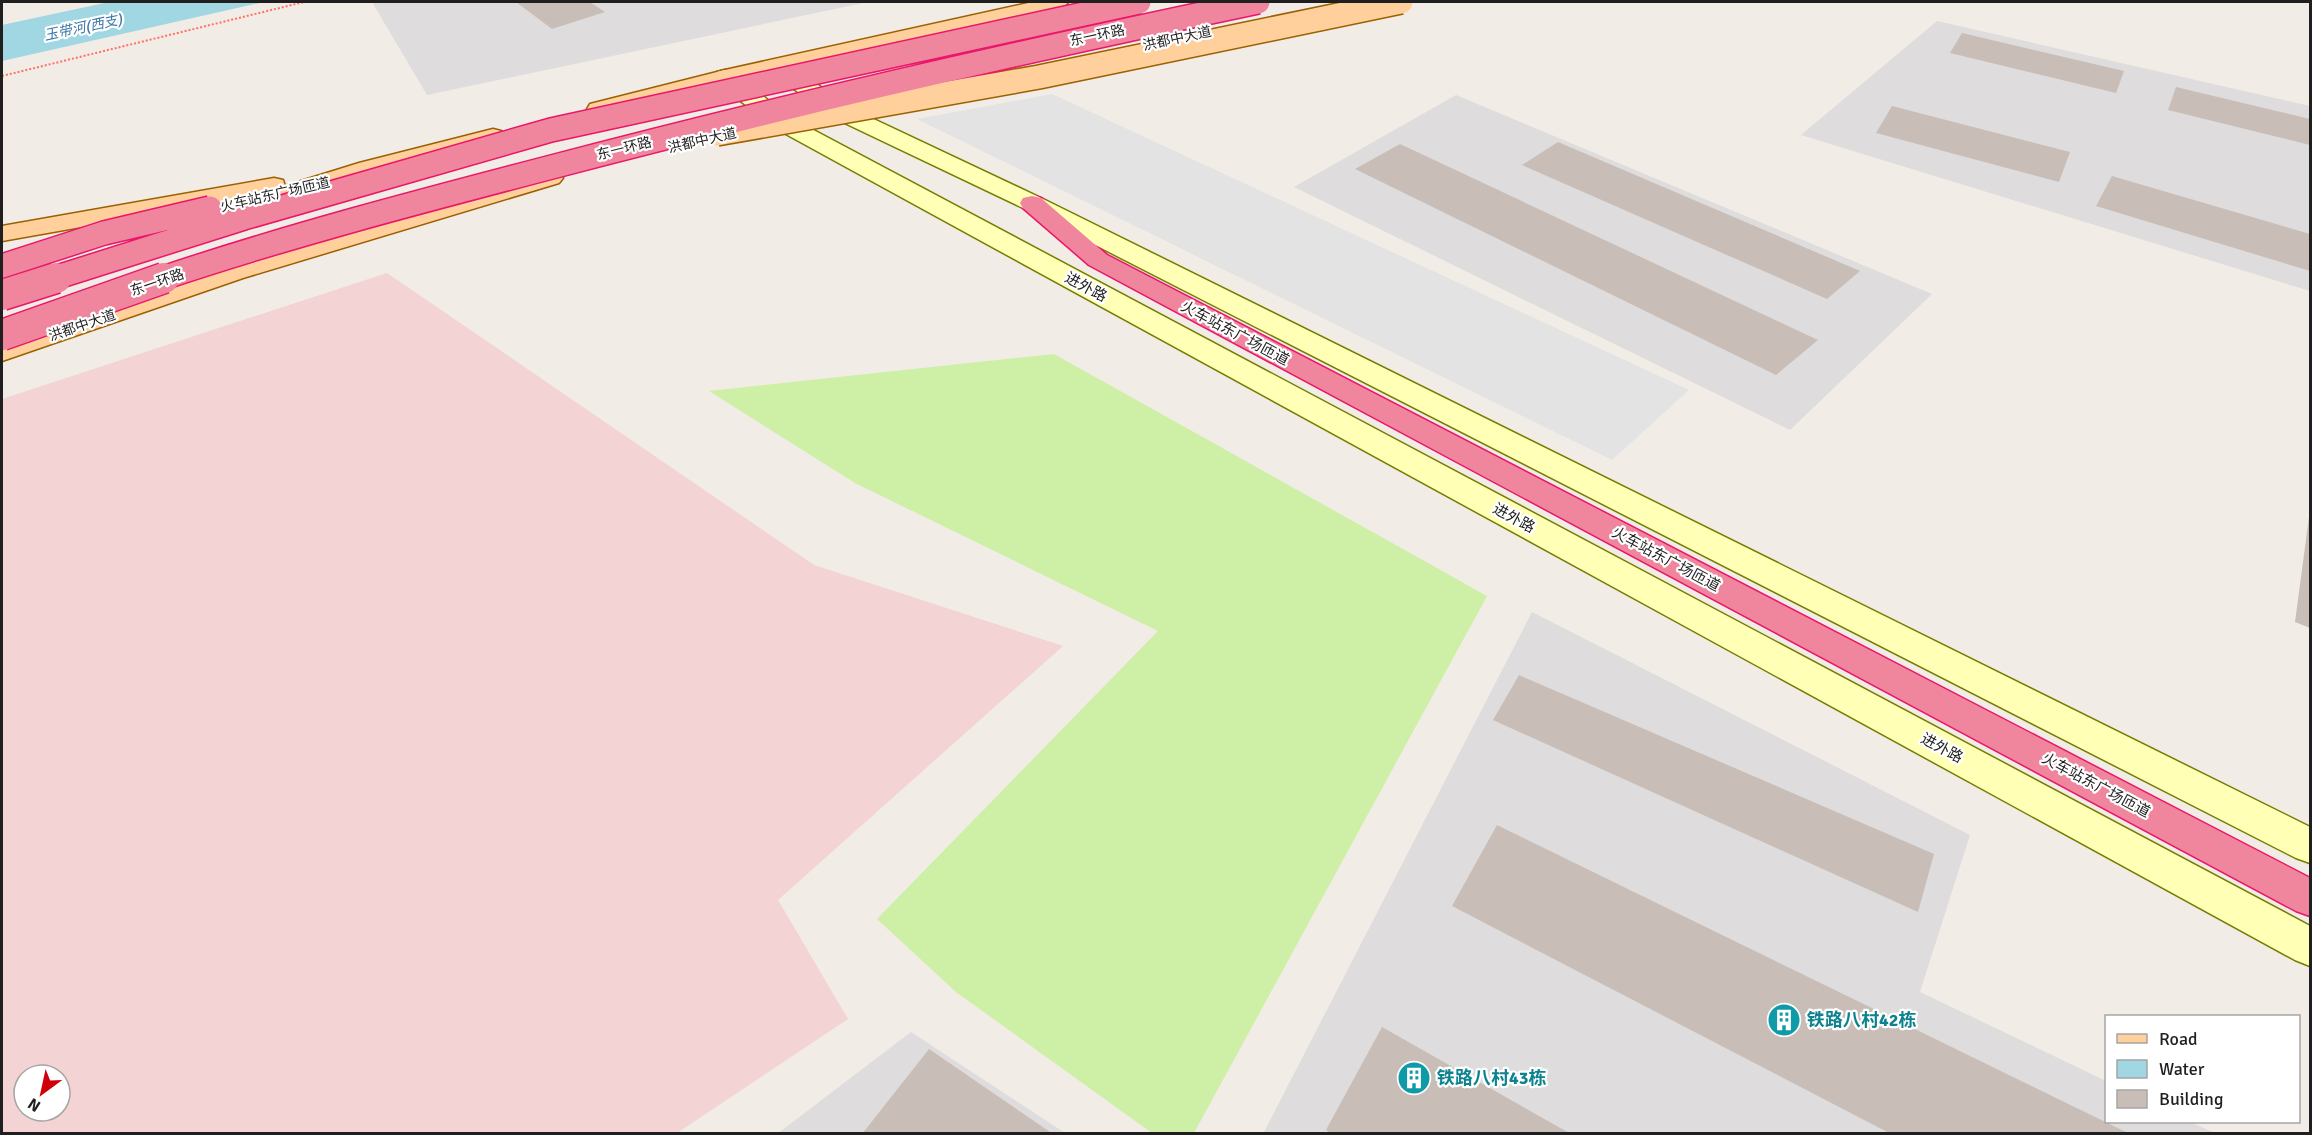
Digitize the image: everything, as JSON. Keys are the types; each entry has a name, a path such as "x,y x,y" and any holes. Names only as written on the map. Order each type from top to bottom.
{"highway":[{"name":"东一环路","path":"2,295 244,218 551,130 1139,2"},
{"name":"东一环路","path":"2,335 246,252 591,156 1035,48 1258,2"},
{"name":"火车站东广场匝道","path":"2,266 104,233 551,130"},
{"name":"火车站东广场匝道","path":"1032,203 1098,260 2310,898"}],"main road":[{"path":"2,284 367,168 725,77 1058,2"},
{"name":"洪都中大道","path":"2,353 234,272 602,163 781,122 1348,2"},
{"path":"591,156 1040,77 1401,2"},
{"path":"2,234 367,168"}],"street":[{"path":"778,66 838,111 1032,203 2310,846"},
{"name":"进外路","path":"725,77 781,122 2310,947"}],"path":[{"path":"2,76 304,2"}],"shaded area":[{"path":"372,2 868,2 427,95"},
{"path":"1937,21 2310,106 2310,291 1801,135"},
{"path":"1052,94 1689,390 1612,460 917,119"},
{"path":"1456,95 1932,294 1790,430 1294,187"},
{"path":"387,273 814,565 1063,646 778,900 848,1019 677,1133 2,1133 2,399"},
{"path":"1532,612 1970,835 1920,992 2105,1081 2105,1123 2192,1123 2215,1133 1263,1134"},
{"path":"911,1032 1065,1133 777,1134"}],"green space":[{"path":"1054,354 1487,596 1194,1133 1152,1133 956,992 877,919 1158,631 855,483 709,391"}],"water":[{"name":"玉带河(西支)","path":"109,2 264,2 2,61 2,25"}],"building":[{"path":"516,2 590,2 605,12 552,29"},
{"path":"1962,33 2124,71 2116,93 1950,53"},
{"path":"2176,87 2310,119 2310,145 2168,110"},
{"path":"1892,106 2070,152 2059,182 1876,133"},
{"path":"1558,142 1860,271 1827,299 1522,165"},
{"path":"1400,144 1818,340 1776,375 1355,169"},
{"path":"2112,176 2310,234 2310,271 2096,206"},
{"path":"2310,517 2310,628 2295,622"},
{"path":"1519,675 1934,854 1918,912 1493,720"},
{"name":"铁路八村42栋","path":"1497,825 2130,1134 1891,1134 1452,906"},
{"name":"铁路八村43栋","path":"1382,1027 1571,1134 1332,1134 1326,1130"},
{"path":"929,1049 1053,1134 862,1134"}],"place":[{"name":"铁路八村42栋","path":"1784,1020"},
{"name":"铁路八村43栋","path":"1414,1078"}]}
